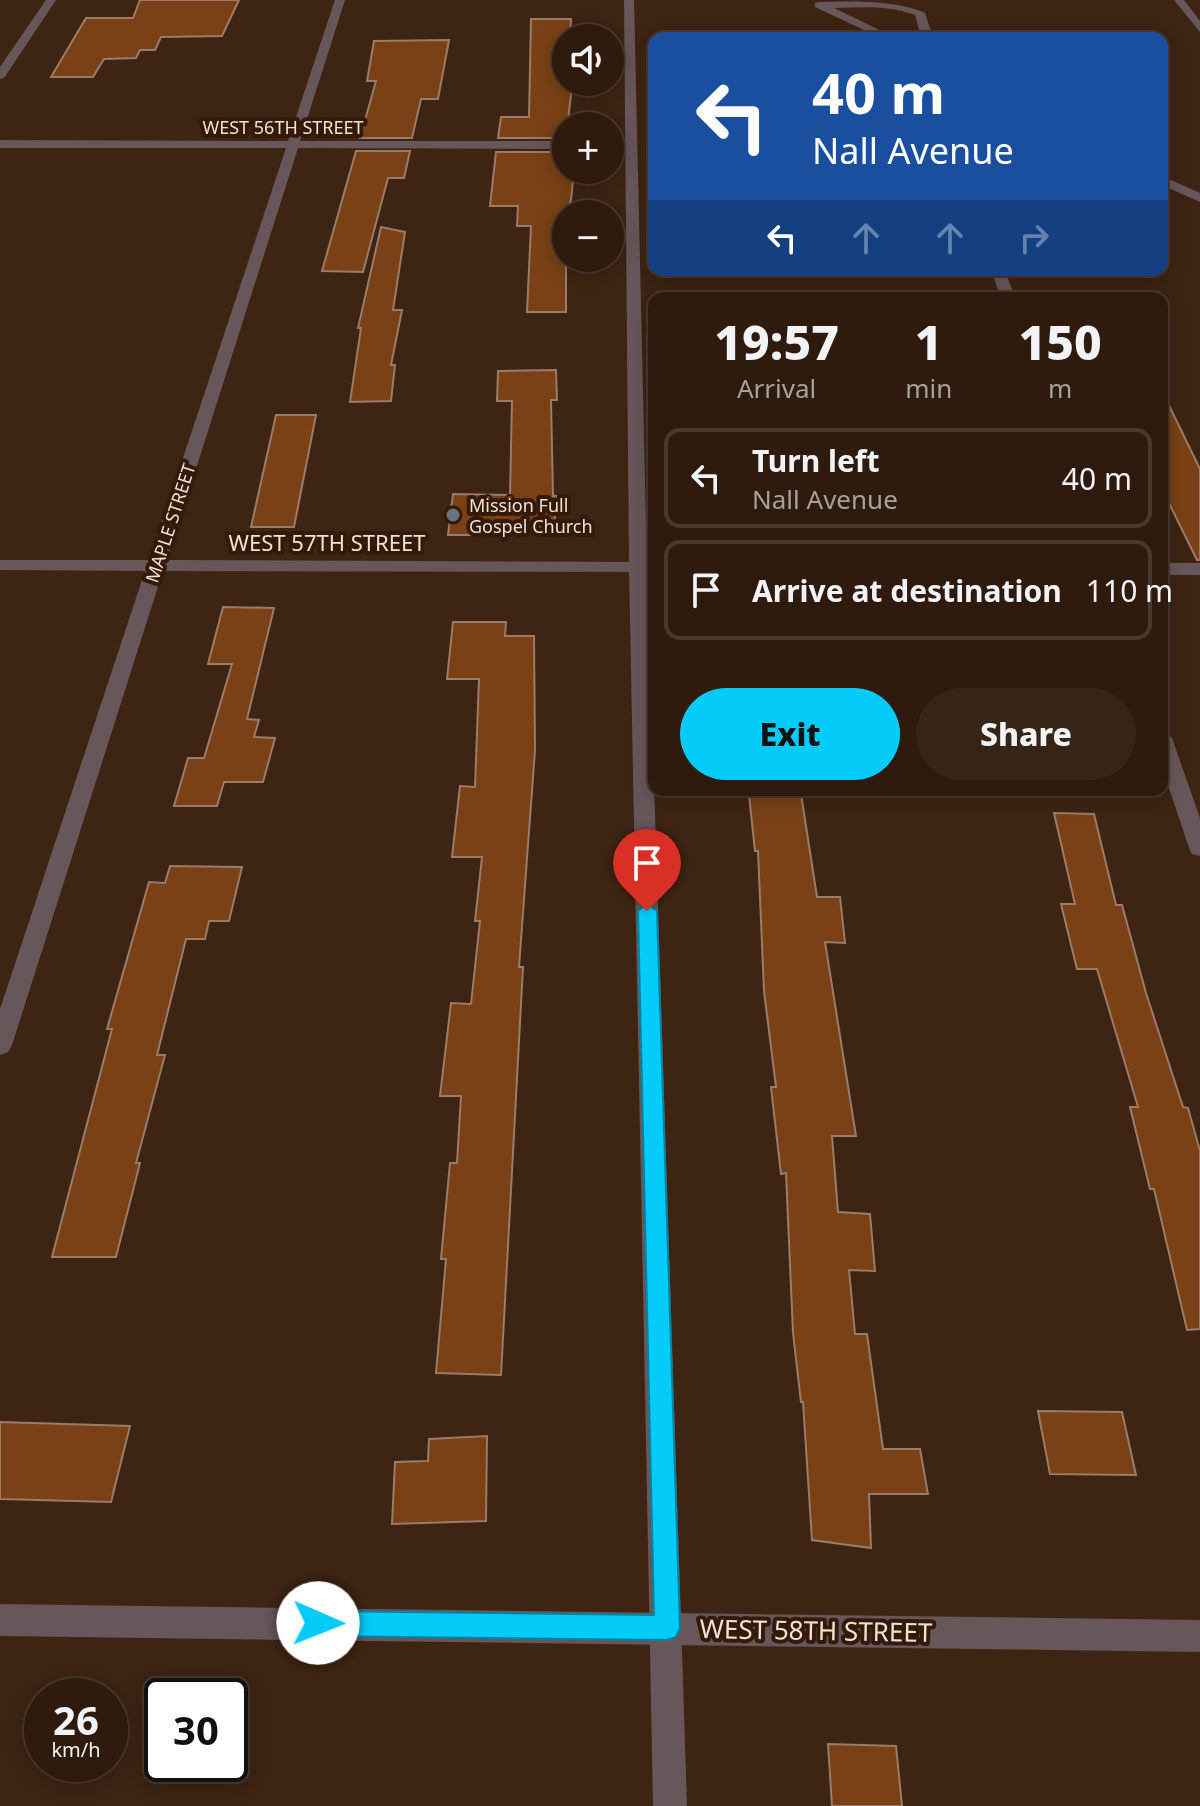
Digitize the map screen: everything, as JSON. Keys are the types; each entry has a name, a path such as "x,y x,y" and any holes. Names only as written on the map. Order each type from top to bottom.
{"street":[{"path":"0,76 51,0"},
{"name":"MAPLE STREET","path":"0,1045 340,0"},
{"path":"622,112 629,0"},
{"path":"806,0 877,32"},
{"path":"1179,0 1200,29"},
{"path":"819,5 910,6 920,13 925,32"},
{"name":"WEST 56TH STREET","path":"0,144 552,145"},
{"path":"1168,183 1200,198"},
{"path":"622,184 646,567 648,668"},
{"name":"WEST 57TH STREET","path":"0,565 646,567"},
{"path":"1168,569 1200,569"},
{"path":"1168,755 1200,848"},
{"path":"651,796 670,1806"},
{"name":"WEST 58TH STREET","path":"0,1620 1200,1636"}],"building":[{"path":"140,0 239,0 222,36 161,37 155,50 140,50 136,58 104,59 93,77 51,77 86,18 133,18"},
{"path":"531,19 571,19 571,24 552,24 552,96 571,96 569,112 552,112 552,138 498,138 501,117 529,117"},
{"path":"449,40 438,99 421,99 412,138 360,138 376,81 367,81 374,41"},
{"path":"356,151 410,151 404,178 388,178 363,272 322,271"},
{"path":"496,152 552,152 552,184 573,184 571,200 552,200 552,272 566,272 566,312 527,312 531,226 517,226 518,206 490,206"},
{"path":"381,227 405,232 393,310 402,310 391,365 395,365 391,401 350,402 361,328 358,328"},
{"path":"556,370 557,400 551,400 553,496 557,496 554,528 484,527 483,535 448,535 453,494 510,495 512,401 497,401 498,371"},
{"path":"1168,403 1200,469 1200,560 1197,560 1168,501"},
{"path":"276,415 316,415 294,527 251,527"},
{"path":"223,607 274,608 247,719 259,720 254,737 275,738 263,782 224,782 217,806 174,806 188,758 204,758 232,664 208,664"},
{"path":"453,622 506,622 505,636 534,636 535,750 519,967 523,967 501,1375 436,1373 446,1259 441,1259 450,1163 457,1163 461,1096 440,1096 451,1003 471,1004 480,921 475,921 482,857 452,857 460,786 475,787 479,679 447,679"},
{"path":"749,796 801,796 817,897 840,897 845,943 825,942 856,1136 832,1136 838,1212 870,1214 875,1271 849,1270 855,1334 867,1334 883,1449 920,1449 928,1494 869,1494 871,1548 812,1540 803,1402 793,1333 786,1173 781,1174 771,1087 776,1087 764,991 758,851 755,851"},
{"path":"1054,813 1094,814 1116,905 1122,905 1146,993 1183,1107 1188,1108 1200,1151 1200,1329 1187,1330 1154,1189 1150,1189 1130,1107 1138,1107 1097,969 1077,969 1061,904 1075,904"},
{"path":"170,866 242,867 229,921 209,921 205,939 186,939 157,1055 165,1055 136,1163 140,1163 116,1257 52,1257 112,1029 107,1029 149,882 165,883"},
{"path":"1038,1411 1122,1412 1136,1475 1050,1474"},
{"path":"0,1422 130,1426 111,1502 0,1499"},
{"path":"487,1436 486,1521 392,1524 395,1462 428,1461 429,1439"},
{"path":"828,1744 896,1746 902,1806 832,1806"}],"place":[{"name":"Mission Full Gospel Church","path":"453,515"}],"route":[{"path":"318,1623 667,1628 647,911"}]}
